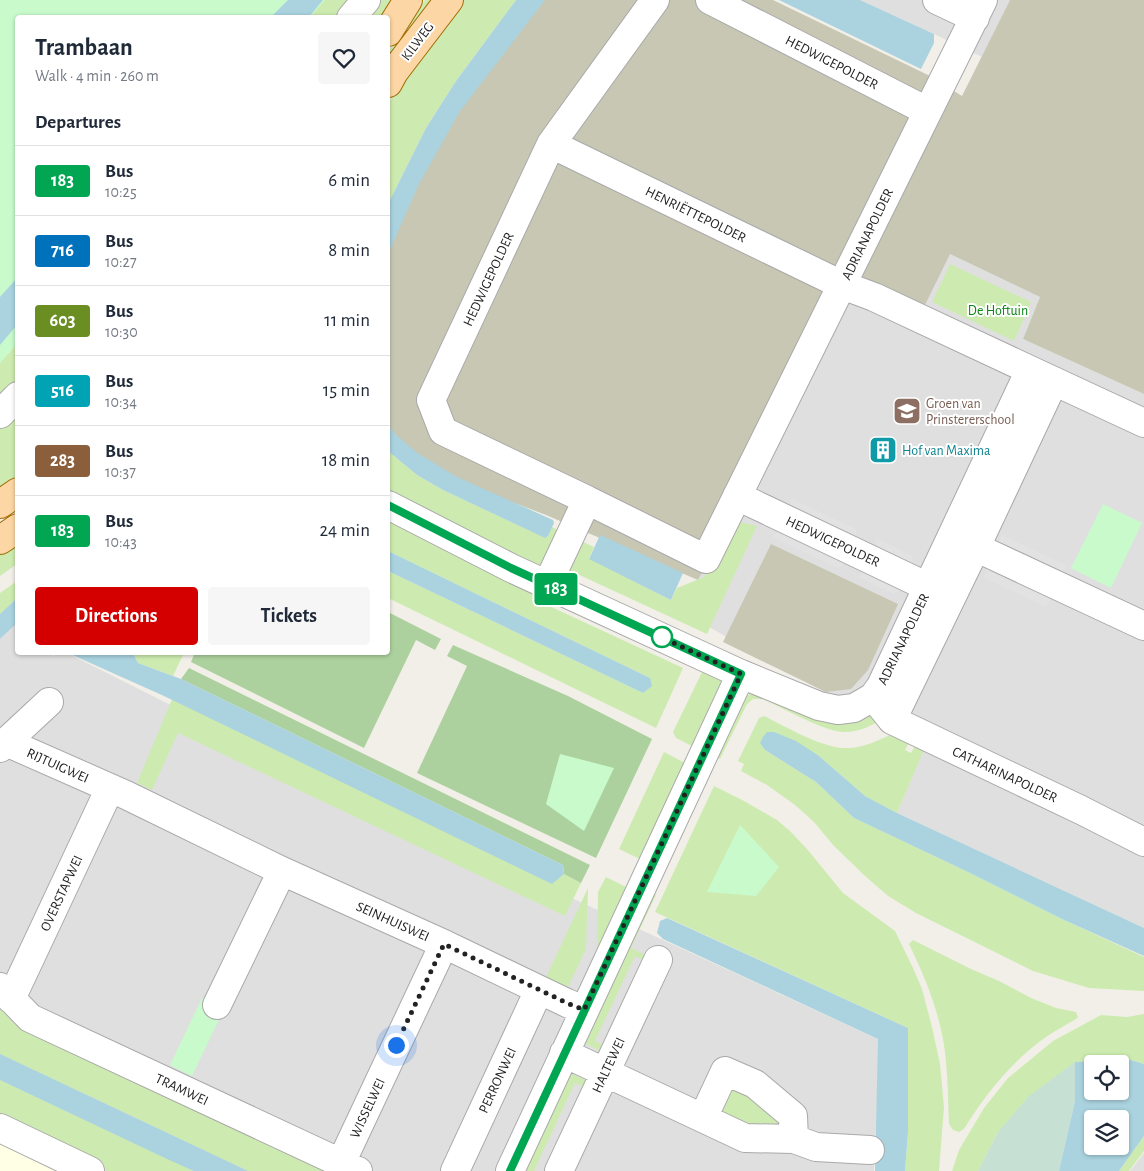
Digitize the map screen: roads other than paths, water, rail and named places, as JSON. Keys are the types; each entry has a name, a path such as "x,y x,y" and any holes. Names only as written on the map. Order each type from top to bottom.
{"main road":[{"name":"KILWEG","path":"390,29 408,0"},
{"name":"KILWEG","path":"390,79 449,0"},
{"path":"0,504 15,494"},
{"path":"0,540 15,530"}],"street":[{"path":"354,15 366,0"},
{"name":"HEDWIGEPOLDER","path":"656,0 551,144 431,400 443,431 706,558 842,285"},
{"name":"HEDWIGEPOLDER","path":"710,0 927,111"},
{"path":"937,0 979,9"},
{"name":"ADRIANAPOLDER","path":"979,9 842,285 874,297 1144,422"},
{"name":"HENRIËTTEPOLDER","path":"551,144 842,285"},
{"name":"ADRIANAPOLDER","path":"892,720 964,541 1042,375"},
{"path":"0,414 15,399"},
{"name":"HEDWIGEPOLDER","path":"737,496 928,587"},
{"path":"547,585 587,500"},
{"name":"ADRIANAPOLDER","path":"390,506 511,568 741,674 819,706 838,710 854,708 873,697 881,686 928,587 964,541"},
{"path":"964,541 1144,626"},
{"path":"510,1171 741,674"},
{"name":"CATHARINAPOLDER","path":"873,697 892,720 1144,842"},
{"name":"RIJTUIGWEI","path":"49,702 3,745 110,788"},
{"name":"SEINHUISWEI","path":"110,788 282,871 584,1010"},
{"name":"OVERSTAPWEI","path":"6,993 110,788"},
{"path":"217,1005 282,871"},
{"name":"WISSELWEI","path":"350,1167 444,944"},
{"name":"HALTEWEI","path":"559,1171 658,960"},
{"name":"PERRONWEI","path":"455,1171 539,990"},
{"name":"TRAMWEI","path":"6,993 30,1018 350,1167"},
{"path":"564,1053 745,1138 794,1139 816,1147 870,1150"},
{"path":"703,1118 725,1071 755,1084 793,1116 794,1139"},
{"path":"0,1128 90,1171"}],"water":[{"path":"288,0 323,0 311,15 273,15"},
{"path":"516,0 545,0 460,111 419,184 390,249 390,200 426,128 456,81"},
{"path":"779,0 860,0 934,34 934,43 921,69"},
{"path":"15,280 15,327 0,345 0,297"},
{"path":"390,427 416,452 455,476 553,520 554,523 548,536 545,538 443,490 417,475 390,453"},
{"path":"600,535 683,573 671,600 589,559"},
{"path":"390,552 650,678 652,686 643,693 390,572"},
{"path":"15,600 15,625 0,639 0,614"},
{"path":"72,655 134,655 138,663 181,679 563,865 564,874 552,884 164,696"},
{"path":"767,732 774,732 796,741 819,756 865,796 897,813 1144,928 1144,956 1062,919 854,818 816,782 765,750 760,743"},
{"path":"667,918 908,1028 908,1132 905,1171 875,1171 878,1039 663,939 657,933 660,921"},
{"path":"0,1054 248,1171 194,1171 167,1159 0,1080"},
{"path":"1129,1059 1144,1064 1144,1136 1119,1171 1059,1171 1075,1101 1075,1062 1084,1061 1084,1100 1129,1100"}],"place":[{"name":"Groen van Prinstererschool","path":"907,411"},
{"name":"Hof van Maxima","path":"883,450"}],"park label":[{"name":"De Hoftuin","path":"998,310"}]}
